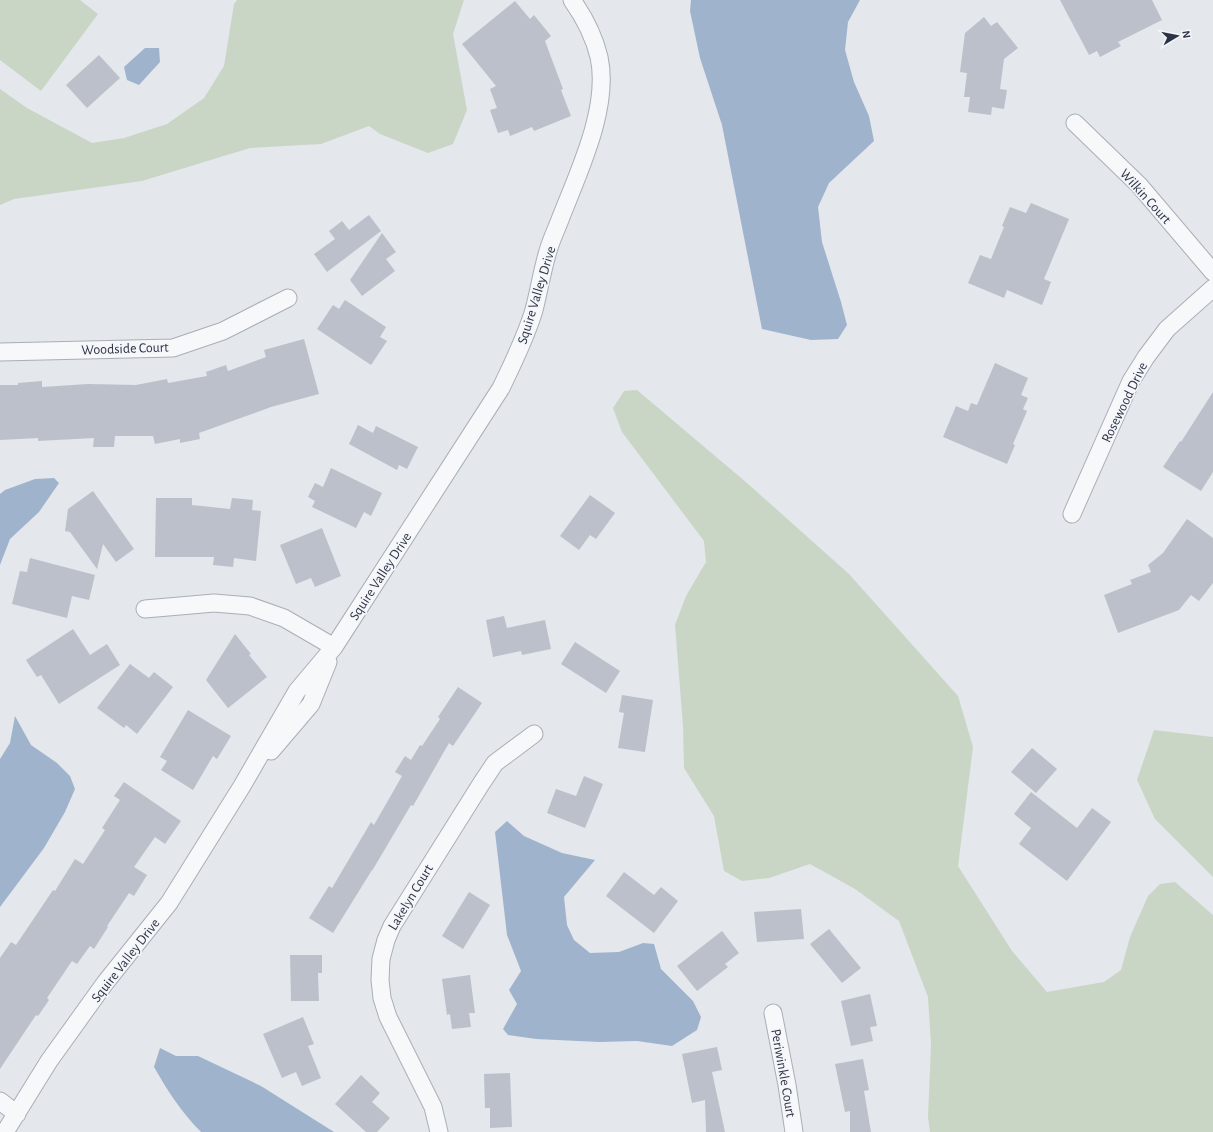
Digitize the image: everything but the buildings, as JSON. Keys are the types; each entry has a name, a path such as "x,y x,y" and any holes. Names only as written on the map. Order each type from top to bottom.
{"street":[{"name":"Squire Valley Drive","path":"5,1132 49,1061 105,983 168,903 242,786 297,691 334,647 501,388 534,311 548,250 583,161 598,112 601,85 599,58 586,23 572,0"},
{"name":"Wilkin Court","path":"1075,123 1138,185 1213,272"},
{"name":"Rosewood Drive","path":"1072,514 1131,381 1146,357 1167,329 1213,288"},
{"name":"Woodside Court","path":"0,352 173,348 223,331 288,298"},
{"path":"145,609 214,603 250,606 284,618 334,647"},
{"name":"Lakelyn Court","path":"439,1132 433,1107 388,1017 382,998 380,980 382,953 392,926 484,778 496,763 534,734"},
{"name":"Periwinkle Court","path":"773,1013 787,1085 794,1132"},
{"path":"0,1101 17,1114"}],"green space":[{"path":"0,0 80,0 98,14 41,91 0,60"},
{"path":"237,0 464,0 453,34 467,110 453,144 428,153 380,134 369,126 321,144 250,148 142,181 14,199 0,205 0,89 27,108 92,143 124,138 167,124 204,98 224,66 234,4"},
{"path":"637,390 747,483 849,574 958,696 973,747 958,866 1012,951 1047,992 1104,982 1121,970 1130,937 1148,896 1160,884 1175,882 1213,915 1213,1132 930,1132 928,1117 931,1045 928,997 899,921 855,889 810,864 769,878 742,881 724,871 714,816 684,768 683,726 675,625 686,596 706,562 704,541 622,432 613,408 624,391"},
{"path":"1154,730 1213,737 1213,877 1155,819 1137,780"}],"water":[{"path":"691,0 860,0 848,22 845,50 854,82 869,116 874,141 829,183 818,207 822,242 847,325 838,339 811,340 762,329 722,125 700,58 690,11"},
{"path":"145,48 159,48 160,62 139,85 127,80 124,67"},
{"path":"54,478 59,483 39,512 10,539 0,565 0,494 5,490 35,479"},
{"path":"15,716 31,745 57,763 70,776 75,789 65,812 44,848 0,907 0,759 10,743"},
{"path":"507,821 524,836 562,853 595,860 564,897 567,925 574,940 590,953 619,952 643,943 654,944 661,969 693,1001 701,1017 697,1030 672,1046 637,1041 599,1042 536,1039 508,1035 503,1029 517,1004 509,990 521,971 507,935 495,832"},
{"path":"160,1048 176,1056 198,1056 261,1086 334,1132 201,1132 175,1101 154,1067"}]}
